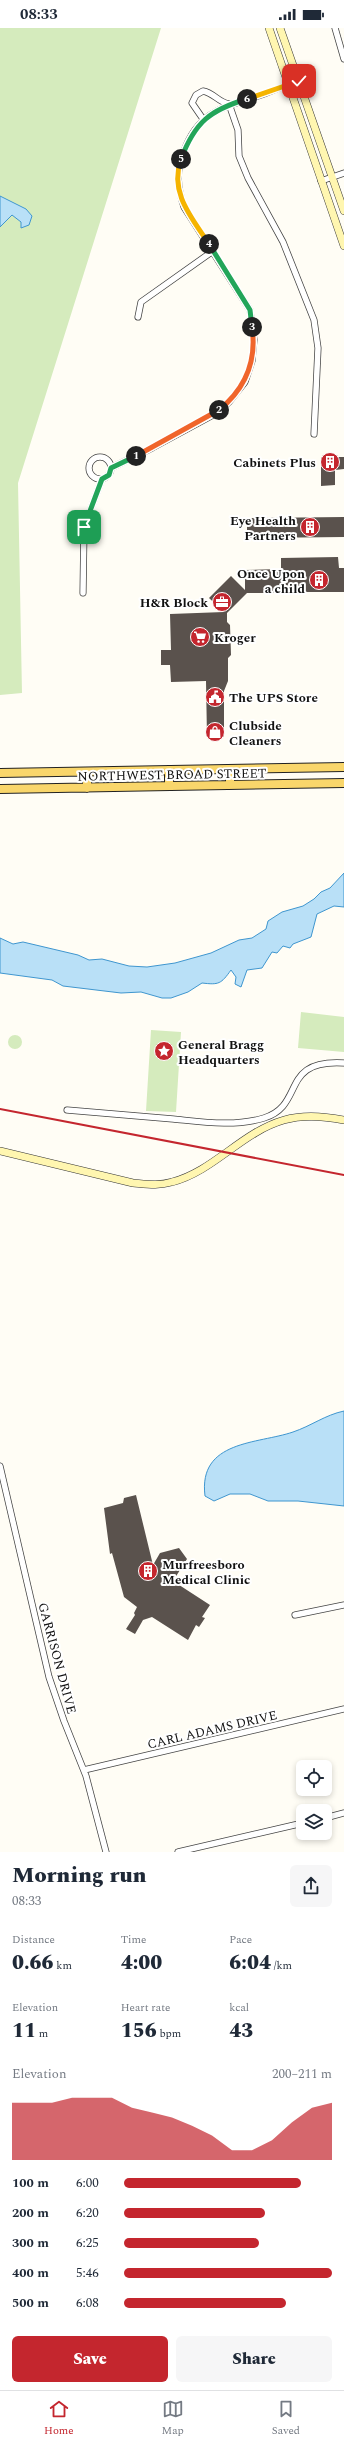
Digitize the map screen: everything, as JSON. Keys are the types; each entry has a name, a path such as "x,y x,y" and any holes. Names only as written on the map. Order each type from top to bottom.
{"main road":[{"path":"270,28 287,85 344,246"},
{"path":"280,28 344,211"},
{"name":"NORTHWEST BROAD STREET","path":"0,773 344,767"},
{"path":"230,769 230,785"},
{"path":"169,770 169,786"},
{"path":"87,772 87,788"},
{"name":"NORTHWEST BROAD STREET","path":"0,789 344,783"},
{"path":"0,1151 133,1183 155,1185 186,1177 255,1133 284,1120 302,1116 321,1116 344,1120"}],"street":[{"path":"335,28 344,59"},
{"path":"111,468 215,414 229,402 245,382 252,361 254,340 250,310 184,207 178,190 177,176 188,140 203,119 229,104 299,81"},
{"path":"203,119 192,103 196,95 203,91 211,92 220,102 229,104"},
{"path":"229,104 238,130 239,156 248,178 283,242 314,320 318,348 314,434"},
{"path":"321,181 344,173"},
{"path":"138,317 141,302 213,251"},
{"path":"83,593 84,527 102,479 109,475 111,468 109,461 103,457 96,458 90,462 88,470 92,476 102,479"},
{"path":"67,1110 231,1124 264,1118 276,1112 285,1103 298,1078 306,1070 318,1063 344,1063"},
{"name":"GARRISON DRIVE","path":"0,1466 49,1677 95,1803 106,1852"},
{"path":"295,1615 344,1605"},
{"name":"CARL ADAMS DRIVE","path":"84,1770 344,1709"},
{"path":"332,1816 344,1813"},
{"path":"178,1852 296,1825"}],"green space":[{"path":"0,28 161,28 18,483 22,693 0,695"},
{"path":"301,1012 344,1017 344,1052 298,1048"},
{"path":"151,1030 181,1032 176,1112 146,1111"},
{"path":"12,1035 18,1035 22,1039 22,1045 18,1049 12,1049 8,1045 8,1039"}],"water":[{"path":"0,196 26,209 32,216 29,225 21,228 21,222 12,215 0,227"},
{"path":"344,873 344,907 334,906 317,914 311,937 293,944 290,948 283,946 277,953 272,952 262,968 247,970 241,987 235,984 236,977 231,970 222,981 212,984 202,983 188,992 171,998 162,998 141,992 121,993 63,986 52,980 0,973 0,938 13,944 23,942 78,955 89,960 102,959 129,966 147,967 175,963 211,953 239,940 252,938 266,929 268,921 282,912 303,906 314,899 321,892 330,888"},
{"path":"344,1411 344,1506 298,1501 268,1501 250,1494 230,1494 214,1501 205,1496 205,1478 211,1464 221,1454 248,1443 293,1432 331,1415"}],"building":[{"path":"321,457 344,457 344,469 335,470 335,485 321,486"},
{"path":"344,517 344,537 247,538 247,518"},
{"path":"338,557 339,568 344,568 344,592 299,592 281,595 281,593 247,593 227,613 227,622 230,625 231,655 228,658 228,681 224,691 224,737 207,738 206,681 171,682 170,665 161,665 161,650 171,650 170,614 224,612 209,598 231,576 245,590 245,570 281,569 281,558"},
{"name":"Murfreesboro Medical Clinic","path":"136,1495 153,1565 160,1553 179,1548 187,1559 173,1581 210,1605 202,1617 205,1618 199,1627 196,1625 188,1640 152,1617 143,1620 135,1634 126,1629 135,1615 134,1613 137,1607 124,1597 112,1553 110,1554 104,1508 123,1503 124,1498"}],"railway":[{"path":"0,1109 344,1175"}],"place":[{"name":"Cabinets Plus","path":"330,462"},
{"name":"Eye Health Partners","path":"310,527"},
{"name":"Once Upon a child","path":"319,580"},
{"name":"H&R Block","path":"222,602"},
{"name":"Kroger","path":"200,637"},
{"name":"The UPS Store","path":"215,697"},
{"name":"Clubside Cleaners","path":"215,732"},
{"name":"General Bragg Headquarters","path":"164,1051"},
{"name":"Murfreesboro Medical Clinic","path":"148,1571"}],"route":[{"path":"84,527 102,479 109,475 111,468 215,414 229,402 245,382 252,361 254,340 250,310 184,207 178,190 177,176 180,161 188,140 203,119 216,110 229,104 262,95 299,81"}]}
